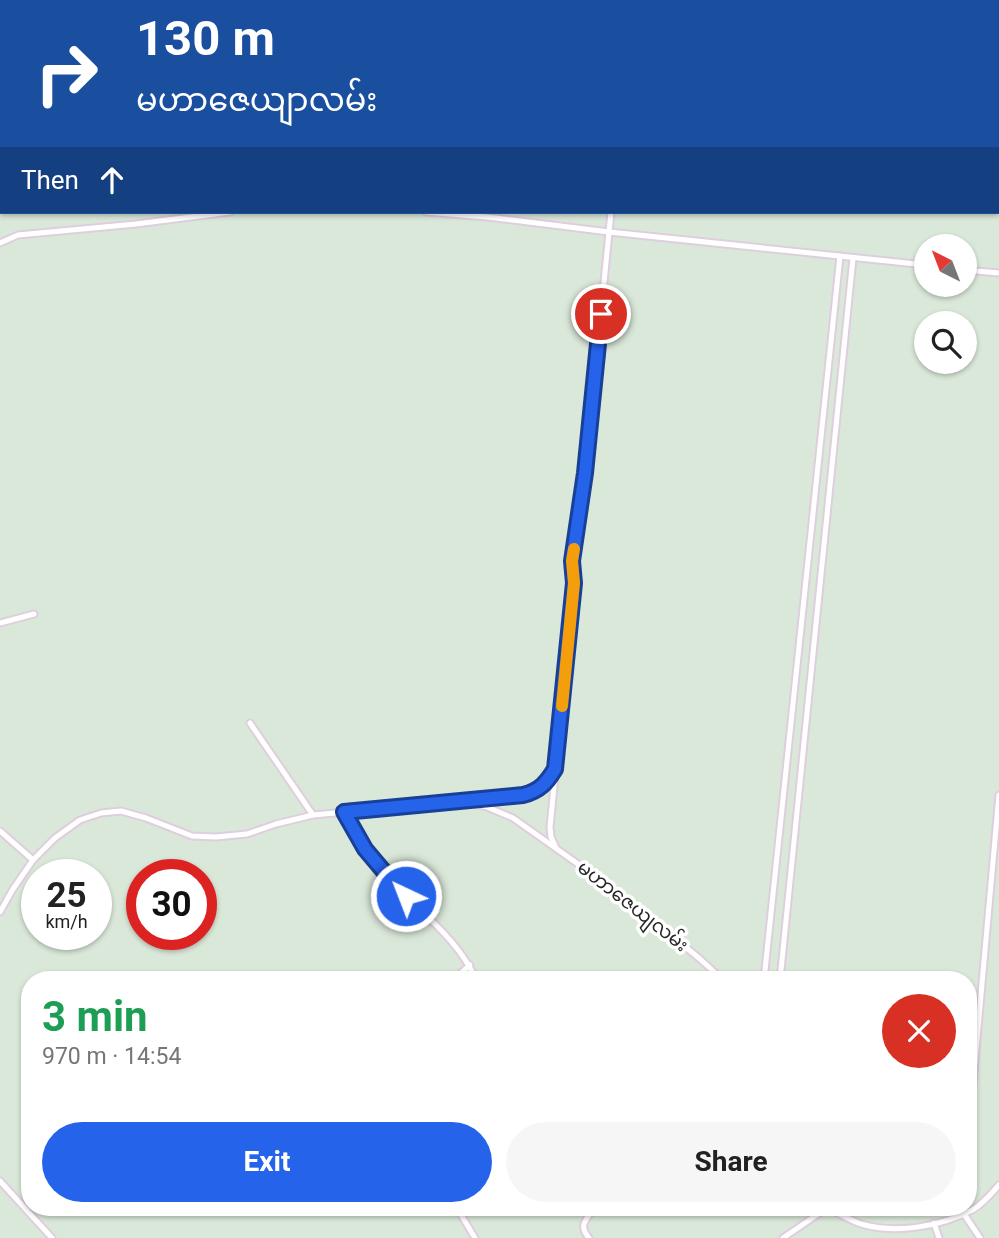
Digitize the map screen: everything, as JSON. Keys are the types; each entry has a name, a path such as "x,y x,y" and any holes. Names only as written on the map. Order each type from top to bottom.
{"street":[{"path":"0,243 18,235 136,225 189,214"},
{"path":"450,214 914,264"},
{"path":"556,848 550,827 574,583 572,561 585,473 611,214"},
{"path":"765,971 841,256"},
{"path":"781,971 853,258"},
{"path":"977,271 999,273"},
{"path":"0,624 34,614"},
{"path":"250,723 313,815"},
{"path":"34,859 55,838 80,820 101,813 121,811 192,835 216,837 247,834 313,815 533,793 542,787 555,769"},
{"path":"977,1039 999,795"},
{"name":"မဟာဇေယျလမ်း","path":"464,801 513,818 659,925 714,971"},
{"path":"344,812 365,849 392,881 458,948 472,971"},
{"path":"0,831 32,859"},
{"path":"0,912 21,877"},
{"path":"463,971 470,965"},
{"path":"0,1181 21,1204"},
{"path":"977,1206 999,1185"},
{"path":"32,1216 52,1238"},
{"path":"462,1216 475,1238"},
{"path":"589,1216 582,1228 589,1238"},
{"path":"783,1238 815,1216"},
{"path":"845,1216 860,1223 887,1228 920,1226 949,1220 955,1216"},
{"path":"966,1216 980,1238"},
{"path":"934,1223 939,1238"}],"slow traffic":[{"path":"562,706 574,583 574,549"}],"route":[{"path":"406,896 365,849 344,812 533,793 549,780 555,769 574,583 572,561 585,473 601,314"}]}
